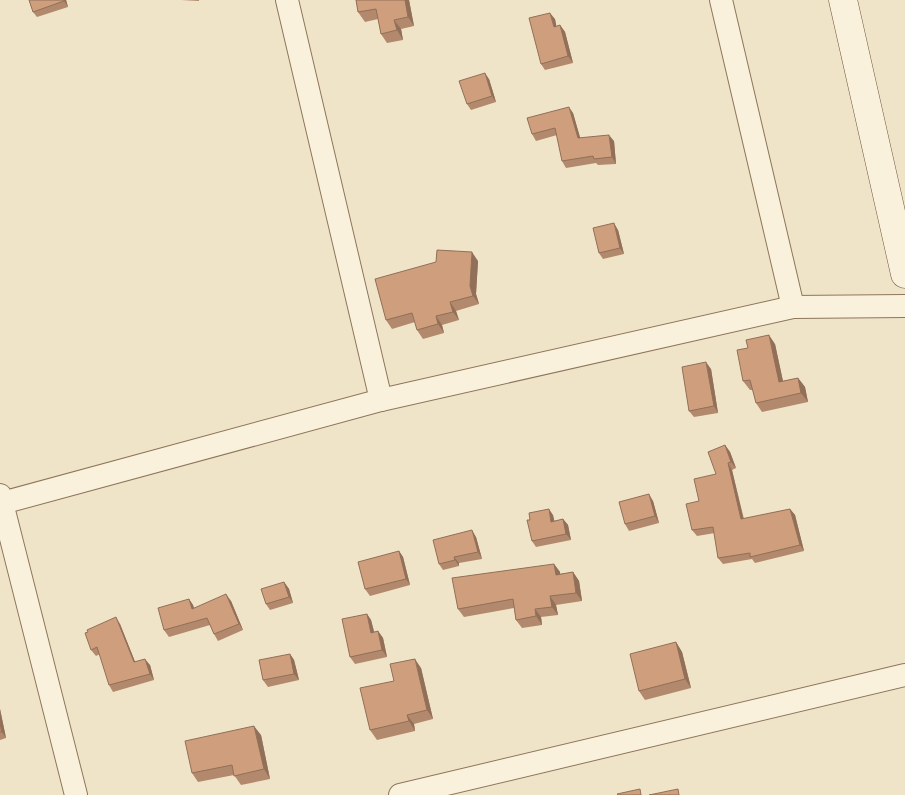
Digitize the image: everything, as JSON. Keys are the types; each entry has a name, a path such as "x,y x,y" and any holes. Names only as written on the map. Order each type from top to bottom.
{"street":[{"path":"287,0 381,400"},
{"path":"721,0 794,307"},
{"path":"843,0 905,274"},
{"path":"76,795 1,499 381,400 794,307 905,306"},
{"path":"400,795 905,674"}],"building":[{"path":"29,0 64,0 64,1 33,12"},
{"path":"356,0 405,0 408,17 394,20 397,30 381,34 376,9 358,12"},
{"path":"550,13 554,27 560,25 568,56 541,64 529,18"},
{"path":"485,73 492,96 467,104 459,81"},
{"path":"569,107 578,138 609,135 612,157 594,159 593,156 562,161 555,128 532,134 527,118"},
{"path":"614,223 620,248 599,253 593,228"},
{"path":"437,250 472,252 470,286 473,296 450,302 453,312 436,316 438,324 417,330 412,313 386,320 375,279 436,262"},
{"path":"769,335 779,382 798,378 801,393 756,403 750,380 743,381 737,350 748,348 746,340"},
{"path":"706,362 714,406 689,411 682,367"},
{"path":"725,445 731,462 728,463 741,519 790,509 800,545 750,557 750,553 718,558 713,527 692,530 686,504 699,501 694,479 716,474 708,452"},
{"path":"649,494 655,516 625,524 619,502"},
{"path":"549,509 551,522 563,519 566,534 532,541 527,520 530,520 529,513"},
{"path":"472,530 478,552 454,557 455,560 439,564 433,540"},
{"path":"399,551 406,579 365,589 358,562"},
{"path":"554,564 556,575 573,572 576,593 550,596 552,607 535,609 536,616 516,620 513,599 458,609 452,578"},
{"path":"284,582 289,597 266,604 261,589"},
{"path":"226,594 239,624 214,634 207,618 164,630 158,608 189,599 192,609"},
{"path":"367,614 371,633 378,631 382,650 350,657 342,619"},
{"path":"116,617 134,662 145,659 150,674 109,685 97,647 91,650 85,633 88,632 87,630"},
{"path":"676,642 685,679 639,691 630,654"},
{"path":"290,654 294,674 263,680 259,660"},
{"path":"415,659 427,710 407,715 409,721 370,730 360,688 394,681 390,664"},
{"path":"254,726 264,769 234,776 232,765 192,773 185,741"},
{"path":"640,789 641,795 617,794"},
{"path":"678,789 679,795 649,795"}]}
